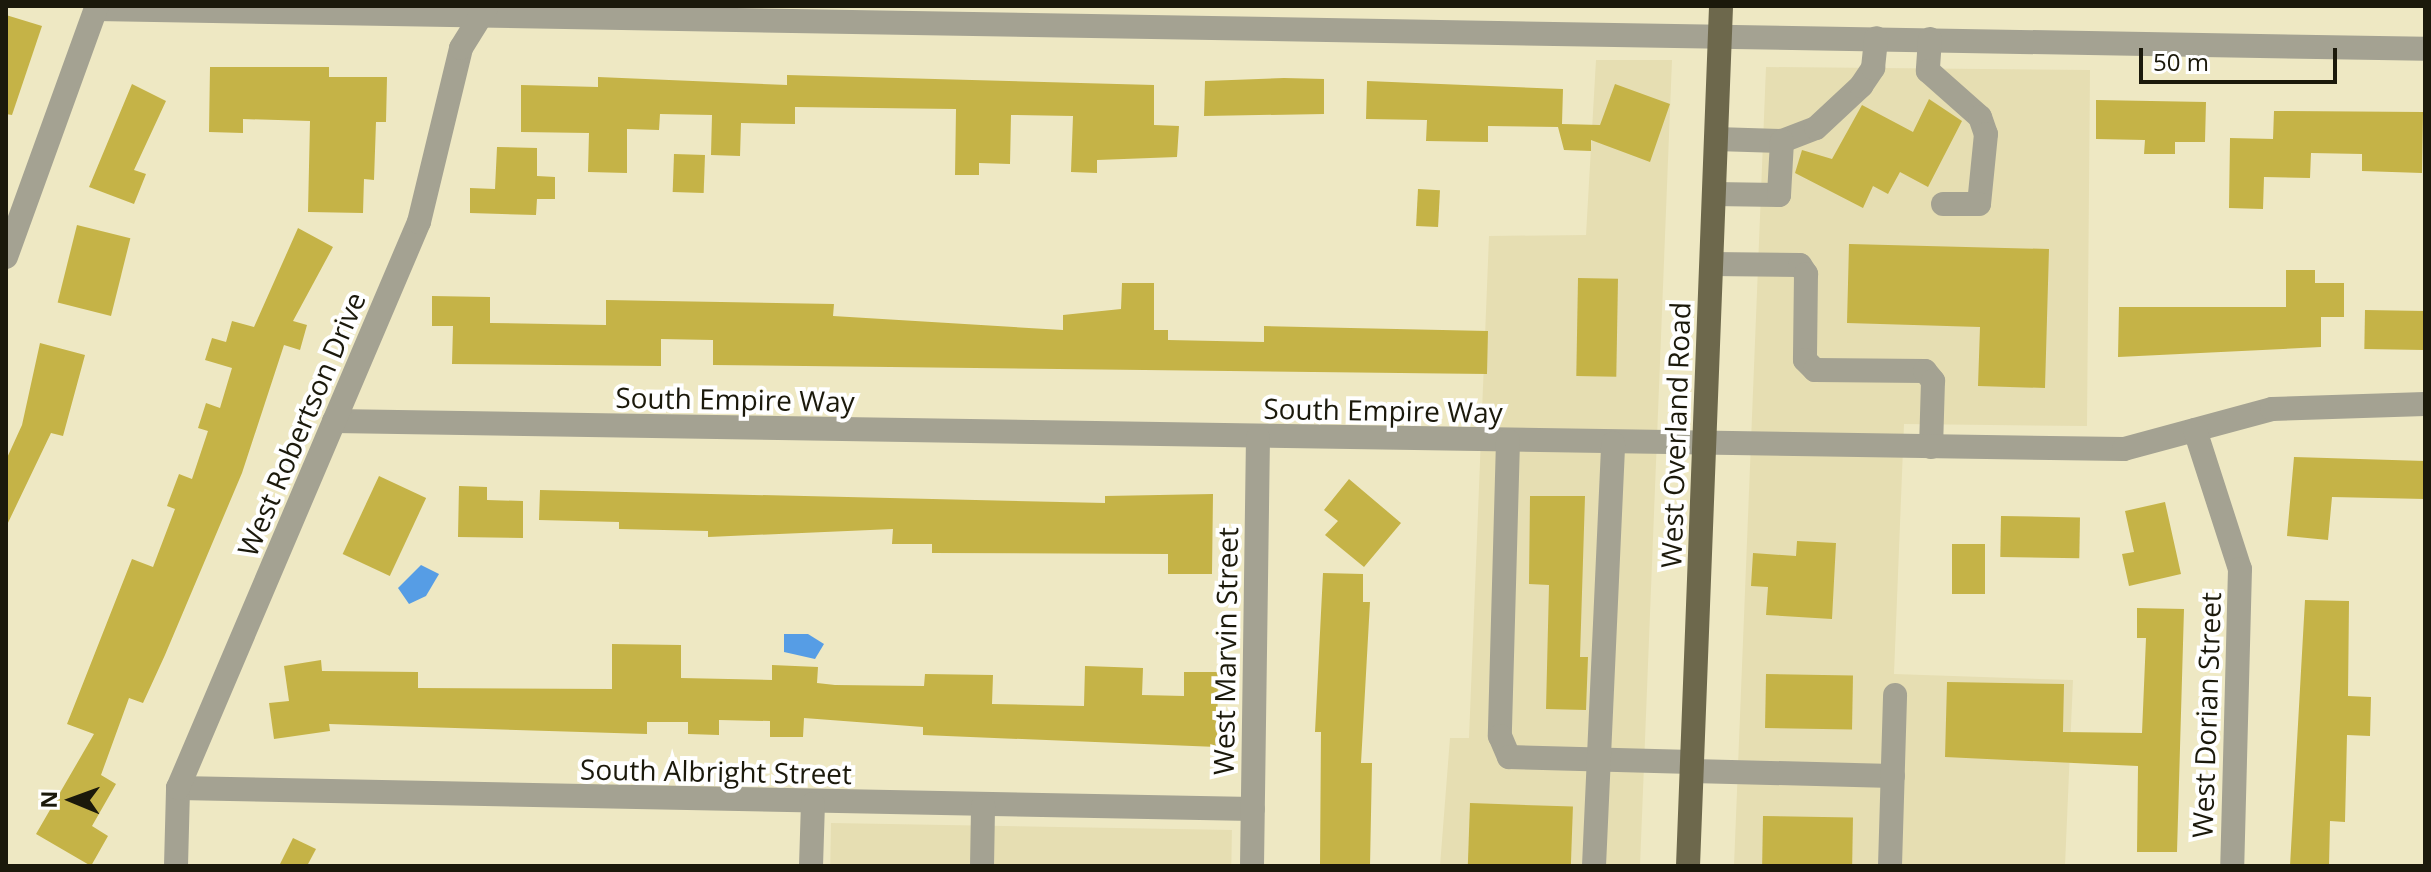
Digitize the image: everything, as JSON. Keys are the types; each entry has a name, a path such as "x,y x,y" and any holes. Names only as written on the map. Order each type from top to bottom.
{"main road":[{"name":"West Overland Road","path":"1688,866 1721,6"}],"street":[{"path":"6,257 97,8 485,10 2425,49"},
{"name":"West Robertson Drive","path":"176,866 178,788 419,222 461,48 485,10"},
{"path":"1716,139 1782,141 1816,128 1861,86 1873,68 1876,38"},
{"path":"1930,39 1928,71 1980,117 1986,134 1979,204 1943,204"},
{"path":"1714,194 1779,195 1782,141"},
{"path":"1712,264 1800,265 1806,274 1805,360 1815,370 1925,371 1933,381 1931,447"},
{"name":"South Empire Way","path":"334,421 1258,438 2124,449 2272,409 2425,404"},
{"name":"West Dorian Street","path":"2195,430 2240,569 2232,866"},
{"name":"West Marvin Street","path":"1252,866 1258,438"},
{"path":"1508,441 1500,736 1509,757 1893,776"},
{"path":"1594,866 1613,443"},
{"path":"1890,866 1895,695"},
{"name":"South Albright Street","path":"178,788 813,804 1253,809"},
{"path":"811,866 813,804"},
{"path":"982,866 983,806"}],"shaded area":[{"path":"1596,60 1672,60 1640,866 1440,866 1450,738 1469,738 1489,236 1586,235"},
{"path":"1766,67 2090,70 2087,426 1904,424 1894,674 2073,680 2065,866 1734,866"},
{"path":"831,823 1232,830 1231,866 830,866"}],"water":[{"path":"421,565 439,574 426,596 409,604 398,588"},
{"path":"784,634 808,634 824,644 815,659 784,652"}],"building":[{"path":"6,15 42,26 12,115 6,114"},
{"path":"210,67 329,67 329,77 387,77 386,122 376,122 374,180 364,179 363,213 308,212 310,121 243,119 243,133 209,132"},
{"path":"787,75 1154,85 1154,125 1179,126 1177,157 1097,160 1097,173 1071,172 1073,116 1011,115 1010,164 979,163 979,175 955,175 956,109 795,107 795,124 741,123 740,156 711,155 712,115 660,114 659,130 627,129 627,173 588,172 589,133 521,132 521,85 598,87 598,77 787,85"},
{"path":"1324,79 1324,114 1204,116 1205,81"},
{"path":"1367,81 1563,89 1562,124 1600,125 1615,84 1670,104 1650,162 1591,140 1591,151 1564,150 1558,127 1488,126 1488,142 1426,141 1427,120 1366,119"},
{"path":"132,84 166,101 134,170 146,174 134,204 89,187"},
{"path":"1929,99 1962,121 1928,187 1900,172 1888,194 1873,186 1863,208 1795,173 1802,150 1832,159 1862,105 1913,132"},
{"path":"2096,100 2206,102 2205,142 2175,142 2175,154 2144,154 2145,140 2096,139"},
{"path":"2274,111 2423,112 2422,173 2362,171 2362,154 2311,153 2310,178 2264,177 2263,209 2229,208 2230,138 2273,139"},
{"path":"497,147 537,148 537,176 555,177 555,199 537,199 536,215 470,213 470,188 495,189"},
{"path":"674,154 705,155 704,193 673,192"},
{"path":"1418,189 1440,190 1438,227 1416,226"},
{"path":"77,225 130,238 111,316 58,303"},
{"path":"298,228 333,247 293,321 307,325 300,350 284,345 242,473 165,655 143,703 129,698 101,775 116,784 92,826 108,836 91,866 36,834 94,734 67,724 132,559 153,567 175,509 167,506 179,474 192,479 208,431 198,428 206,403 220,408 232,368 205,360 212,338 226,342 232,321 254,327"},
{"path":"1849,244 2049,249 2045,388 1978,386 1980,327 1847,323"},
{"path":"2286,270 2315,270 2315,283 2344,283 2344,317 2321,317 2321,347 2118,357 2119,307 2286,307"},
{"path":"1578,278 1618,279 1616,377 1576,376"},
{"path":"1122,283 1154,283 1154,330 1168,330 1168,340 1264,342 1264,326 1488,331 1487,374 713,365 713,340 661,339 661,366 452,364 453,326 432,326 432,296 490,297 490,323 606,325 606,300 834,304 833,316 1063,330 1063,315 1121,309"},
{"path":"2365,310 2425,311 2424,350 2364,349"},
{"path":"40,343 85,355 63,436 51,433 6,527 6,460 22,425"},
{"path":"2294,457 2425,461 2425,499 2332,497 2328,540 2287,536"},
{"path":"379,476 426,498 390,576 343,554"},
{"path":"1349,479 1401,523 1364,567 1325,535 1338,521 1324,510"},
{"path":"459,486 487,487 487,500 523,501 523,538 458,537"},
{"path":"540,490 1105,503 1105,496 1213,494 1212,574 1168,574 1168,554 932,553 932,544 892,544 893,529 708,537 708,531 619,529 619,522 539,520"},
{"path":"1530,496 1585,496 1580,657 1588,657 1586,710 1546,709 1549,585 1529,584"},
{"path":"2165,502 2181,574 2129,586 2122,554 2134,552 2125,511"},
{"path":"2001,516 2080,517 2079,558 2000,557"},
{"path":"1797,541 1836,543 1832,619 1766,615 1768,587 1751,586 1753,553 1796,556"},
{"path":"1952,544 1985,544 1985,594 1952,594"},
{"path":"1323,573 1363,574 1363,602 1370,602 1361,763 1372,763 1370,866 1320,866 1321,732 1315,732"},
{"path":"2305,600 2349,601 2348,696 2371,697 2370,736 2347,735 2345,822 2330,821 2329,866 2290,866"},
{"path":"2137,608 2184,609 2177,852 2137,852 2138,766 1945,757 1947,682 2064,684 2063,732 2142,733 2146,638 2137,638"},
{"path":"612,644 681,645 681,678 772,680 772,665 818,667 817,683 835,685 924,686 925,674 993,675 992,704 1084,706 1085,666 1143,668 1142,695 1184,696 1184,672 1218,672 1217,747 923,735 923,727 804,718 803,737 770,737 770,721 719,720 719,735 688,734 688,722 647,722 647,734 329,724 330,731 274,739 269,703 289,701 284,666 321,660 322,671 418,672 418,688 612,689"},
{"path":"1766,674 1853,676 1852,730 1765,728"},
{"path":"1470,803 1573,807 1571,866 1468,866"},
{"path":"1763,816 1853,818 1852,866 1762,866"},
{"path":"293,838 316,849 307,866 279,866"}]}
